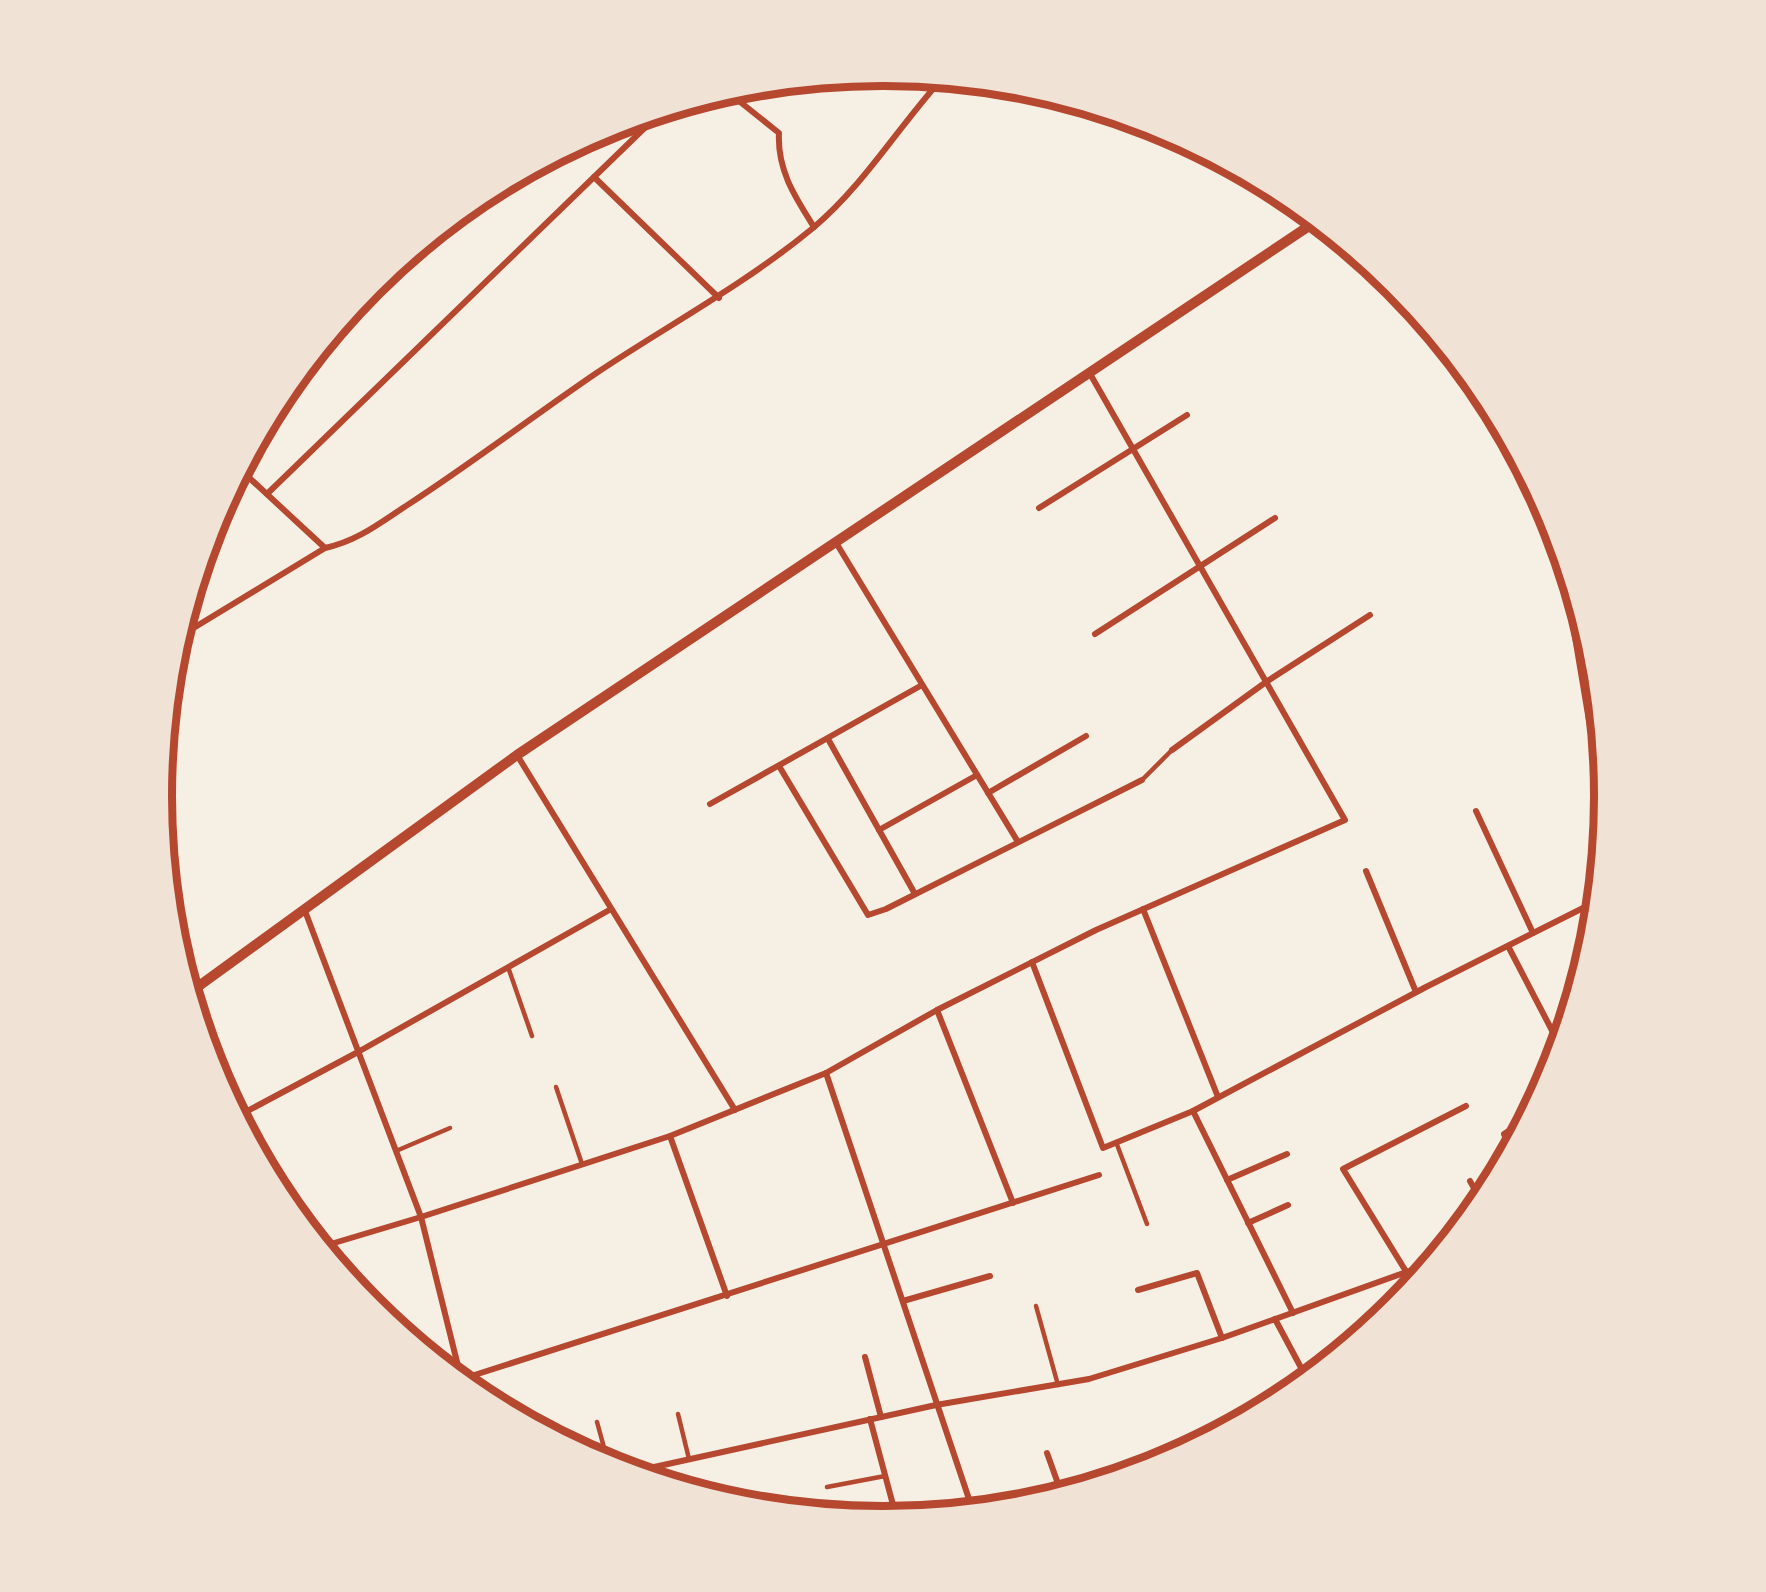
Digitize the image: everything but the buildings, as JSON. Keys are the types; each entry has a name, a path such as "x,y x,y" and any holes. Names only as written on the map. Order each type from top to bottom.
{"street":[{"path":"194,624 325,548 349,543 439,485 597,373 719,298 814,227 861,182 908,117 934,88"},
{"path":"738,100 779,133 778,151 783,172 793,195 814,227"},
{"path":"267,494 646,126"},
{"path":"594,177 719,298"},
{"path":"199,986 517,755 1308,226"},
{"path":"332,1244 670,1136 826,1073 937,1010 1032,962 1143,909 1345,820 1089,372"},
{"path":"1040,508 1187,415"},
{"path":"249,477 325,548"},
{"path":"1095,634 1275,518"},
{"path":"835,541 1018,842"},
{"path":"1172,750 1266,682 1370,615"},
{"path":"710,804 828,740 922,685"},
{"path":"988,793 1086,736"},
{"path":"828,740 915,894"},
{"path":"517,755 735,1110"},
{"path":"779,766 868,915 915,894 1142,780"},
{"path":"879,830 977,776"},
{"path":"1476,811 1533,933"},
{"path":"1366,871 1416,992"},
{"path":"1032,962 1103,1148 1193,1111 1416,992 1584,907"},
{"path":"247,1111 358,1052 611,909"},
{"path":"1143,909 1218,1097"},
{"path":"305,911 421,1217 459,1366"},
{"path":"1508,946 1553,1032"},
{"path":"937,1010 1012,1203"},
{"path":"826,1073 969,1501"},
{"path":"651,1468 936,1405 1058,1385 1121,1370 1222,1338 1407,1273 1343,1169 1466,1106"},
{"path":"1193,1111 1293,1313"},
{"path":"670,1136 727,1296"},
{"path":"1227,1180 1287,1154"},
{"path":"472,1376 1099,1175"},
{"path":"1470,1181 1475,1190"},
{"path":"1248,1223 1287,1205"},
{"path":"1138,1290 1197,1273 1222,1338"},
{"path":"903,1300 990,1276"},
{"path":"1275,1319 1302,1370"},
{"path":"865,1357 880,1417"},
{"path":"870,1419 893,1506"},
{"path":"1047,1453 1058,1484"}],"lane":[{"path":"1142,780 1172,750"},
{"path":"508,967 532,1036"},
{"path":"556,1087 582,1164"},
{"path":"396,1151 450,1128"},
{"path":"1116,1143 1147,1224"},
{"path":"1036,1306 1058,1385"},
{"path":"678,1414 689,1459"},
{"path":"597,1422 604,1449"},
{"path":"827,1487 885,1476"}]}
